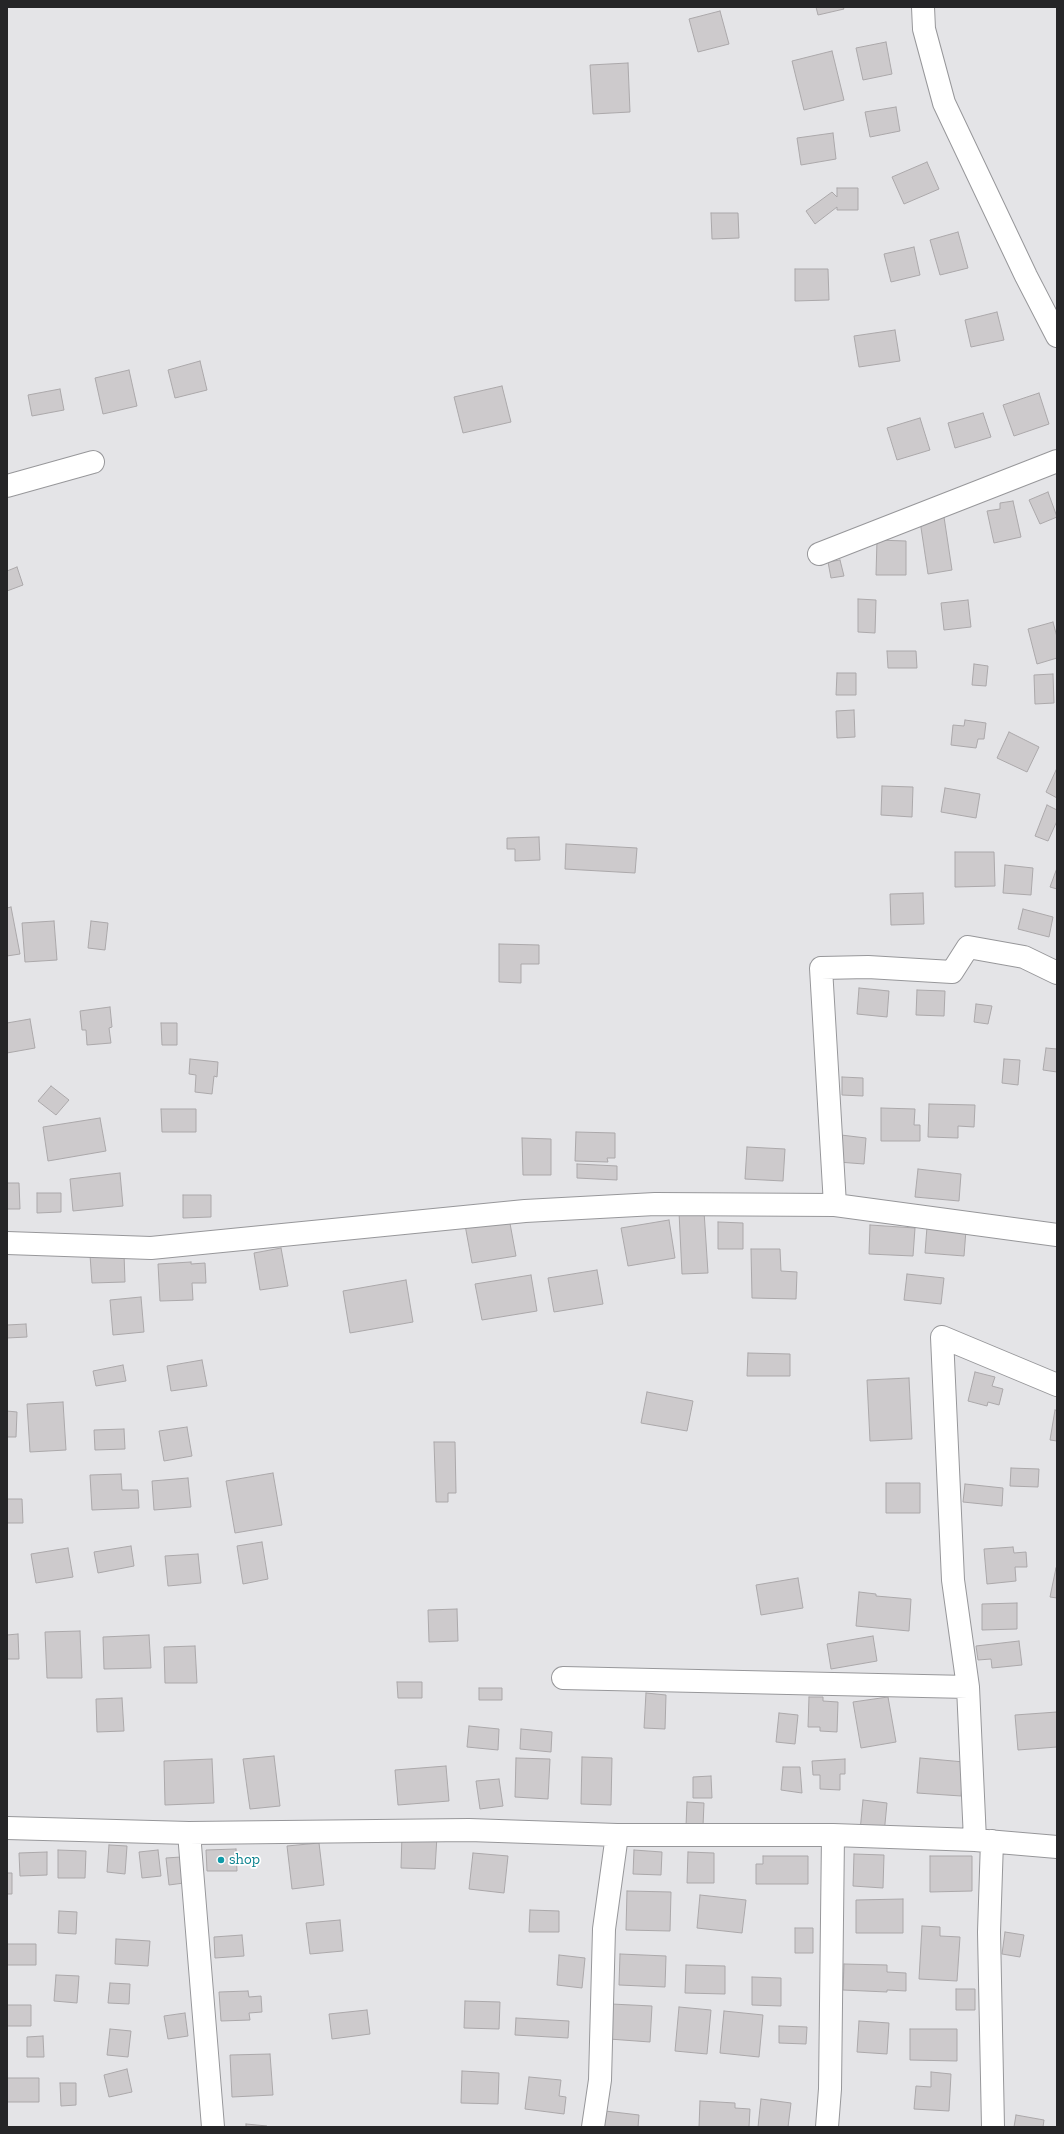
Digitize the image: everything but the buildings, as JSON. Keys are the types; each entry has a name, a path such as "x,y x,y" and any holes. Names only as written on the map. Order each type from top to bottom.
{"street":[{"path":"923,7 924,29 944,103 1023,270 1057,336"},
{"path":"819,554 1057,460"},
{"path":"7,486 94,462"},
{"path":"835,1205 821,968 868,967 952,972 968,947 1024,957 1057,973"},
{"path":"7,1243 151,1248 525,1211 655,1204 835,1205 1057,1235"},
{"path":"993,2127 984,1841 968,1687 953,1580 942,1337 1057,1385"},
{"path":"563,1678 968,1687"},
{"path":"7,1828 189,1833 469,1830 617,1835 833,1835 984,1841 1057,1847"},
{"path":"189,1833 213,2127"},
{"path":"593,2127 600,2080 604,1929 617,1835"},
{"path":"827,2127 830,2089 833,1835"}],"place":[{"name":"shop","path":"221,1860"}]}
